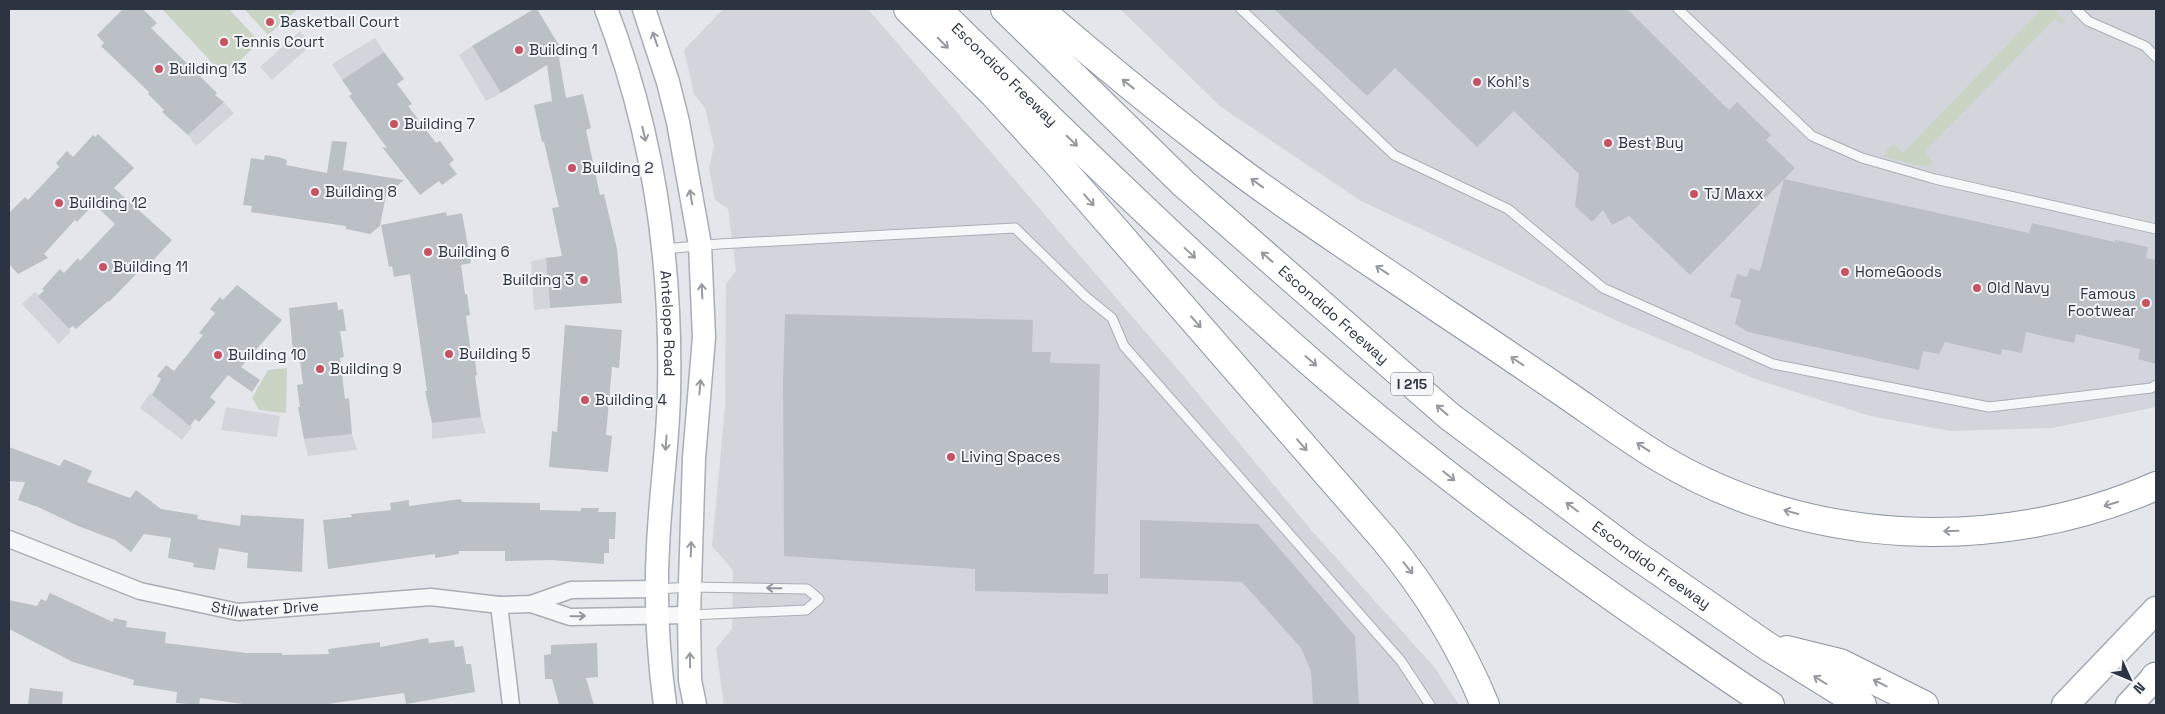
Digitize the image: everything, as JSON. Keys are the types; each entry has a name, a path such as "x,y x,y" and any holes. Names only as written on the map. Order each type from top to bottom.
{"highway":[{"path":"908,9 993,93 1057,163 1397,555 1415,577 1441,616 1485,705"},
{"name":"Escondido Freeway","path":"937,9 1152,218 1284,339 1376,417 1557,559 1726,677 1770,705"},
{"name":"Escondido Freeway","path":"1005,9 1184,184 1449,416 1627,549 1767,646 1862,705"},
{"path":"1039,9 1120,78 1216,153 1296,211 1661,458 1743,498 1824,521 1866,528 1902,532 1951,532 2011,528 2034,524 2107,505 2156,486"},
{"path":"1767,646 1840,663 1924,705"}],"main road":[{"name":"Antelope Road","path":"606,9 633,87 648,154 660,219 663,249 669,339 670,395 658,546 657,640 665,705"},
{"path":"644,9 668,82 700,245 704,337 694,458 689,615 690,680 695,705"},
{"path":"2071,699 2156,610"},
{"path":"2129,705 2156,677"}],"street":[{"name":"Stillwater Drive","path":"9,539 140,591 238,612 432,597 499,605 531,604 571,590 657,589"},
{"name":"Stillwater Drive","path":"531,604 570,617 689,615"},
{"path":"499,605 511,705"}],"lane":[{"path":"1241,9 1394,155 1508,209 1603,288 1773,364 1989,407 2151,388 2156,385"},
{"path":"1678,9 1812,136 1862,158 1935,179 2156,229"},
{"path":"2076,9 2088,20 2145,46 2156,57"},
{"path":"663,249 700,245 1015,228 1086,297 1112,318 1124,346 1402,661 1430,705"},
{"path":"657,589 690,587 807,589 819,599 806,610 689,615"}],"shaded area":[{"path":"723,9 868,9 1185,378 1312,531 1435,668 1459,705 724,705 716,648 732,629 733,570 712,546 725,407 726,284 736,271 728,209 715,200 709,168 714,146 705,108 694,94 684,50"},
{"path":"1120,9 2156,9 2156,407 2052,428 1950,431 1870,416 1755,379 1617,321 1361,201 1221,107"},
{"path":"300,31 311,45 272,80 260,67"},
{"path":"375,38 384,52 342,80 332,64"},
{"path":"472,46 501,93 486,101 459,55"},
{"path":"224,102 234,113 196,146 188,135"},
{"path":"546,258 550,308 534,310 531,261"},
{"path":"35,292 71,331 59,344 22,304"},
{"path":"150,393 192,427 182,440 140,408"},
{"path":"226,407 280,416 277,437 221,430"},
{"path":"481,417 486,433 432,439 432,423"},
{"path":"352,434 357,450 308,456 304,439"}],"green space":[{"name":"Tennis Court","path":"162,9 229,9 255,37 254,47 231,69 219,70"},
{"name":"Basketball Court","path":"244,9 298,9 268,35"},
{"path":"2042,9 2054,9 2066,22 2063,24 2055,19 1924,152 1933,162 1926,167 1885,157 1885,152 1893,144 1903,153"},
{"path":"287,368 286,413 259,410 252,398 268,370"}],"building":[{"name":"Building 13","path":"123,9 143,9 157,23 151,28 224,102 188,135 162,112 164,110 148,94 149,92 101,46 104,43 97,35"},
{"path":"537,9 565,55 559,58 566,98 583,94 591,128 586,130 600,195 604,194 617,249 622,303 550,308 546,258 562,256 552,208 559,207 534,105 552,101 547,65 501,93 472,46"},
{"path":"1274,9 1627,9 1729,110 1737,102 1771,135 1766,140 1795,168 1690,275 1629,216 1612,225 1603,210 1592,222 1575,206 1579,174 1514,111 1477,147 1395,68 1367,96"},
{"name":"Building 7","path":"384,52 404,79 397,84 412,104 408,106 436,143 440,141 454,160 449,164 457,174 442,185 439,181 420,195 382,147 387,148 349,96 352,94 342,80"},
{"path":"98,134 134,168 114,188 172,240 146,268 144,266 109,302 76,329 73,326 69,329 38,296 60,269 64,273 78,258 80,261 115,224 94,204 77,222 75,220 44,254 48,258 18,274 9,264 9,213 25,197 28,200 59,167 56,163 67,151 73,157 93,135 95,137"},
{"name":"Building 8","path":"332,141 347,142 343,170 404,180 386,195 380,226 370,234 346,229 346,226 251,212 252,206 243,205 251,158 264,160 265,155 278,157 287,160 286,165 327,173"},
{"path":"1784,179 2029,233 2032,223 2115,242 2115,240 2148,247 2146,258 2156,260 2156,364 2138,359 2140,349 2076,334 2074,343 2026,332 2022,353 2002,349 2001,355 1945,342 1939,354 1923,351 1919,370 1748,332 1735,324 1741,300 1730,297 1737,274 1747,277 1750,268 1760,271"},
{"path":"446,212 447,216 462,213 471,263 461,265 470,315 466,316 472,361 475,361 477,375 475,376 481,417 432,423 425,391 427,391 410,274 394,277 392,266 389,267 381,225"},
{"name":"Building 10","path":"237,285 282,320 241,367 260,380 252,392 228,375 210,397 216,402 199,422 195,419 190,426 152,395 161,379 157,376 166,365 174,371 203,335 199,333 215,313 210,309 220,297 223,300"},
{"name":"Building 9","path":"337,302 338,310 343,309 346,331 340,331 344,357 340,358 345,399 349,398 352,434 304,439 298,407 300,407 297,385 303,384 299,353 293,354 289,308"},
{"path":"785,314 1033,320 1032,352 1051,352 1050,363 1100,364 1094,574 1108,574 1108,594 975,591 975,569 784,556 783,383"},
{"name":"Building 4","path":"565,325 622,330 619,368 612,367 606,435 612,436 608,472 549,467 552,431 557,432"},
{"path":"9,447 60,466 64,459 92,471 87,482 130,498 136,490 161,509 198,515 197,519 240,526 241,515 304,519 302,572 247,568 248,553 219,548 215,570 193,567 194,563 168,558 171,538 144,534 131,552 115,540 18,500 25,482 9,481"},
{"path":"461,499 462,502 540,503 540,510 581,511 581,508 599,508 598,512 616,512 615,539 609,539 609,553 604,553 604,564 551,560 505,561 505,551 459,551 459,554 435,558 435,554 328,569 323,520 352,517 351,514 391,510 390,503 409,500 409,506"},
{"path":"1140,520 1258,524 1355,636 1359,705 1313,705 1311,671 1301,648 1242,582 1140,578"},
{"path":"50,593 113,622 114,618 127,621 126,627 166,632 165,643 247,653 282,653 282,655 329,654 328,649 380,642 380,647 428,638 429,643 454,640 455,647 463,646 466,664 471,664 475,692 406,704 404,693 321,705 250,705 200,698 199,705 176,703 177,692 133,685 134,680 73,662 9,629 9,600 37,606 41,599 46,601"},
{"path":"597,643 598,677 586,678 594,705 559,705 552,679 545,679 544,655 551,654 551,645"},
{"path":"30,688 63,692 62,705 28,705"}],"place":[{"name":"Basketball Court","path":"270,22"},
{"name":"Tennis Court","path":"224,42"},
{"name":"Building 1","path":"519,50"},
{"name":"Building 13","path":"159,69"},
{"name":"Kohl's","path":"1477,82"},
{"name":"Building 7","path":"394,124"},
{"name":"Best Buy","path":"1608,143"},
{"name":"Building 2","path":"572,168"},
{"name":"Building 8","path":"315,192"},
{"name":"TJ Maxx","path":"1694,194"},
{"name":"Building 12","path":"59,203"},
{"name":"Building 6","path":"428,252"},
{"name":"Building 11","path":"103,267"},
{"name":"HomeGoods","path":"1845,272"},
{"name":"Building 3","path":"584,280"},
{"name":"Old Navy","path":"1977,288"},
{"name":"Famous Footwear","path":"2146,303"},
{"name":"Building 5","path":"449,354"},
{"name":"Building 10","path":"218,355"},
{"name":"Building 9","path":"320,369"},
{"name":"Building 4","path":"585,400"},
{"name":"Living Spaces","path":"951,457"}]}
